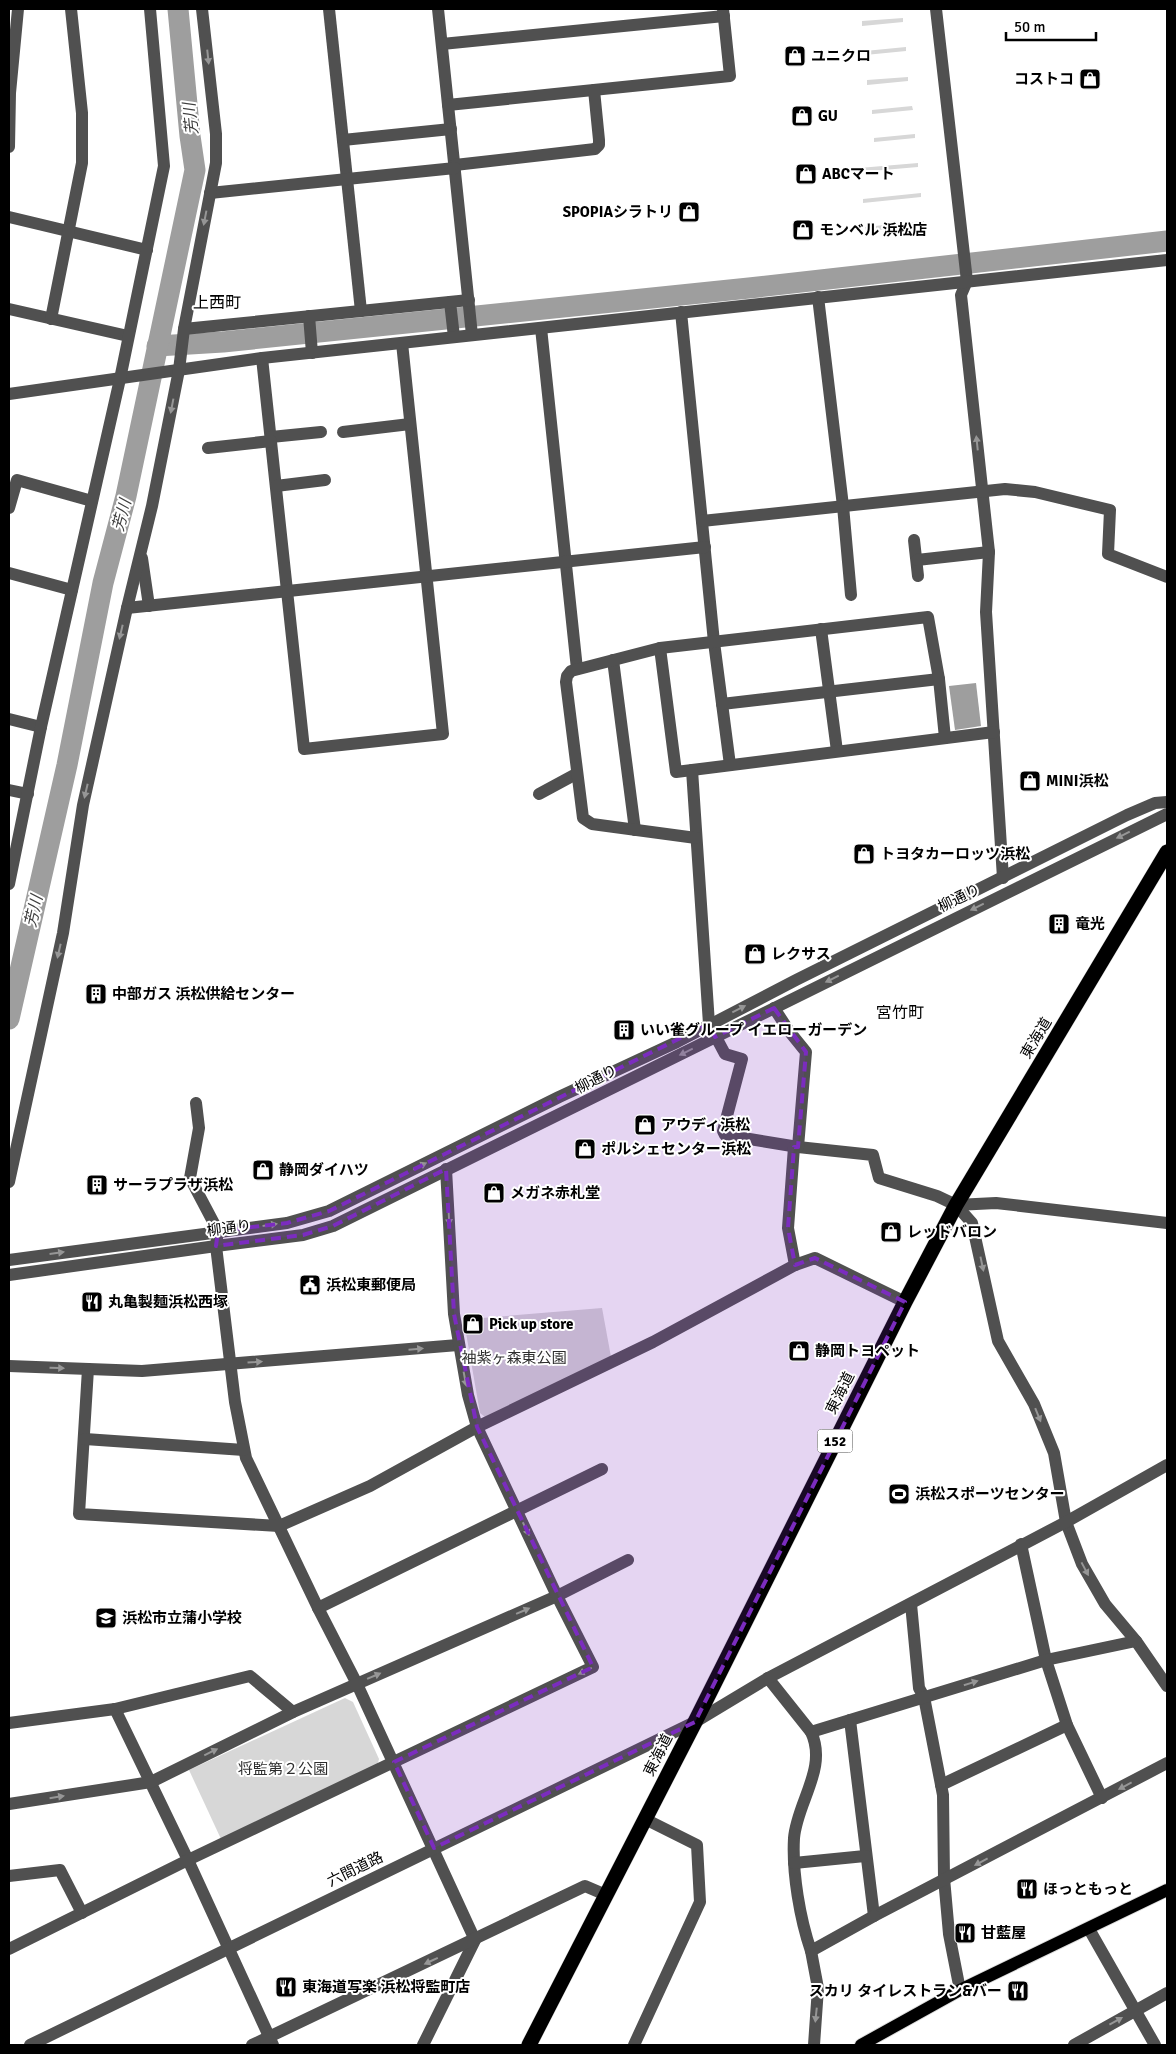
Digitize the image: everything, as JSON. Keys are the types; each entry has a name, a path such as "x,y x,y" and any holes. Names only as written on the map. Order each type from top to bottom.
{"highway":[{"name":"東海道","path":"529,2045 695,1722 905,1302 956,1205 1167,852"}],"main road":[{"path":"861,2045 960,1990 1167,1890"}],"street":[{"path":"9,147 10,93 18,9"},
{"path":"51,318 82,163 82,113 70,9"},
{"path":"9,882 41,727 92,502 125,378 128,336 164,166 150,9"},
{"path":"9,1182 64,933 83,804 126,608 152,506 216,163 216,134 202,9"},
{"path":"329,9 360,311"},
{"path":"438,9 472,330"},
{"path":"936,9 964,254 966,276 961,295 989,552 986,612 1003,878"},
{"path":"442,44 723,12 730,76 448,105"},
{"path":"210,194 596,149 599,145 599,140 594,90"},
{"path":"343,140 451,129"},
{"path":"9,218 147,250"},
{"path":"9,394 125,378 177,366 402,343 453,331 541,328 818,297 966,276 1167,260"},
{"path":"818,297 843,506 851,594"},
{"path":"183,333 309,319 360,311 469,303"},
{"path":"450,305 453,331"},
{"path":"9,309 128,336"},
{"path":"681,312 714,642 730,765"},
{"path":"309,319 312,353"},
{"path":"541,328 577,669"},
{"path":"262,358 304,749 444,734 402,343"},
{"path":"343,432 410,424"},
{"path":"208,448 321,432"},
{"path":"9,508 13,479 92,502"},
{"path":"276,486 325,480"},
{"path":"702,521 982,492 1020,490 1110,510 1108,554 1167,577"},
{"path":"914,540 918,576"},
{"path":"126,608 704,547"},
{"path":"141,551 148,606"},
{"path":"916,560 989,552"},
{"path":"9,573 72,590"},
{"path":"696,838 586,822 581,813 566,682 567,676 571,671 660,648 928,617 939,679 945,738"},
{"path":"821,629 837,752"},
{"path":"660,648 676,772 994,732"},
{"path":"613,660 635,830"},
{"path":"722,704 939,679"},
{"path":"9,719 41,727"},
{"path":"692,770 709,1024 724,1054 742,1059 723,1131 725,1135 796,1147 873,1155 879,1178 937,1196 956,1205 972,1223 998,1341 1034,1404 1054,1454 1066,1522 1082,1564 1100,1596 1136,1641 1167,1686"},
{"path":"539,794 576,774"},
{"path":"9,790 28,794"},
{"name":"柳通り","path":"9,1260 287,1223 329,1211 559,1097 677,1042 709,1024 1127,815 1155,803 1167,802"},
{"name":"柳通り","path":"9,1275 303,1235 333,1226 1167,814"},
{"path":"774,1008 806,1052 788,1228 795,1265"},
{"path":"196,1103 199,1128 190,1178 218,1231 216,1246 230,1364 244,1450 318,1608 394,1762 475,1940"},
{"path":"9,1949 188,1860 593,1667 557,1596 477,1427 468,1395 454,1314 446,1169"},
{"path":"956,1205 996,1203 1167,1223"},
{"path":"88,1369 79,1514 279,1526 370,1486 477,1427 653,1342 795,1265 815,1258 905,1302"},
{"path":"9,1366 142,1371 458,1345"},
{"path":"85,1439 244,1450"},
{"name":"六間道路","path":"30,2045 695,1722 768,1678 1066,1522 1167,1465"},
{"path":"318,1608 602,1469"},
{"path":"1021,1544 1046,1660 1067,1725 1102,1798"},
{"path":"9,1804 151,1782 293,1712 557,1596 628,1560"},
{"path":"911,1604 919,1688 924,1697 941,1785 948,1934 960,1990"},
{"path":"811,1732 1046,1660 1136,1641"},
{"path":"9,1722 115,1709 250,1676 293,1712"},
{"path":"768,1678 811,1732 817,1747 816,1764 797,1818 794,1862 802,1913 818,1988 814,2045"},
{"path":"115,1709 188,1860 271,2041"},
{"path":"850,1720 874,1916"},
{"path":"941,1785 1067,1725"},
{"path":"811,1951 944,1878 960,1873 1167,1763"},
{"path":"634,2045 700,1902 697,1846 645,1819"},
{"path":"794,1862 866,1856"},
{"path":"9,1876 60,1870 82,1913"},
{"path":"252,2045 271,2041 586,1886 606,1895"},
{"path":"1089,1929 1155,2045"},
{"path":"423,2045 475,1940"},
{"path":"1074,2045 1167,1993"}],"highlighted area":[{"path":"774,1008 806,1052 798,1147 794,1147 788,1228 795,1265 815,1258 905,1302 695,1722 434,1848 394,1762 593,1667 477,1427 454,1314 446,1169 333,1226 303,1235 216,1246 218,1231 287,1223 329,1211 709,1024 715,1037"}],"green space":[{"path":"903,18 903,22 862,26 862,21"},
{"path":"906,47 906,51 865,55 865,51"},
{"path":"908,77 908,81 867,85 867,80"},
{"path":"912,106 913,110 872,114 872,110"},
{"path":"915,134 915,138 874,142 874,138"},
{"path":"918,163 918,167 860,172 859,168"},
{"path":"921,193 921,197 863,203 863,199"},
{"path":"924,221 924,226 866,231 865,227"},
{"name":"袖紫ヶ森東公園","path":"602,1308 611,1357 485,1417 480,1413 465,1327 470,1319"},
{"name":"将監第２公園","path":"345,1698 353,1702 379,1759 377,1767 221,1839 189,1770"}],"shaded area":[{"path":"976,683 981,726 955,730 949,686"}],"waterway":[{"name":"芳川","path":"9,1019 67,765 103,583 126,496 195,170 178,9"},
{"path":"157,346 223,342 749,288 1167,241"}],"place":[{"name":"ユニクロ","path":"795,56"},
{"name":"コストコ","path":"1090,79"},
{"name":"GU","path":"802,116"},
{"name":"ABCマート","path":"806,174"},
{"name":"SPOPIAシラトリ","path":"689,212"},
{"name":"モンベル 浜松店","path":"803,230"},
{"name":"MINI浜松","path":"1030,781"},
{"name":"トヨタカーロッツ浜松","path":"864,854"},
{"name":"竜光","path":"1059,924"},
{"name":"レクサス","path":"755,954"},
{"name":"中部ガス 浜松供給センター","path":"96,994"},
{"name":"いい雀グループ イエローガーデン","path":"624,1030"},
{"name":"アウディ浜松","path":"645,1125"},
{"name":"ポルシェセンター浜松","path":"585,1149"},
{"name":"静岡ダイハツ","path":"263,1170"},
{"name":"サーラプラザ浜松","path":"97,1185"},
{"name":"メガネ赤札堂","path":"494,1193"},
{"name":"レッドバロン","path":"891,1232"},
{"name":"浜松東郵便局","path":"310,1285"},
{"name":"丸亀製麺浜松西塚","path":"92,1302"},
{"name":"Pick up store","path":"473,1324"},
{"name":"静岡トヨペット","path":"799,1351"},
{"name":"浜松スポーツセンター","path":"899,1494"},
{"name":"浜松市立蒲小学校","path":"106,1618"},
{"name":"ほっともっと","path":"1027,1889"},
{"name":"甘藍屋","path":"965,1933"},
{"name":"東海道写楽 浜松将監町店","path":"286,1987"},
{"name":"スカリ タイレストラン&バー","path":"1018,1991"}],"district":[{"name":"上西町","path":"217,302"},
{"name":"宮竹町","path":"900,1012"}]}
